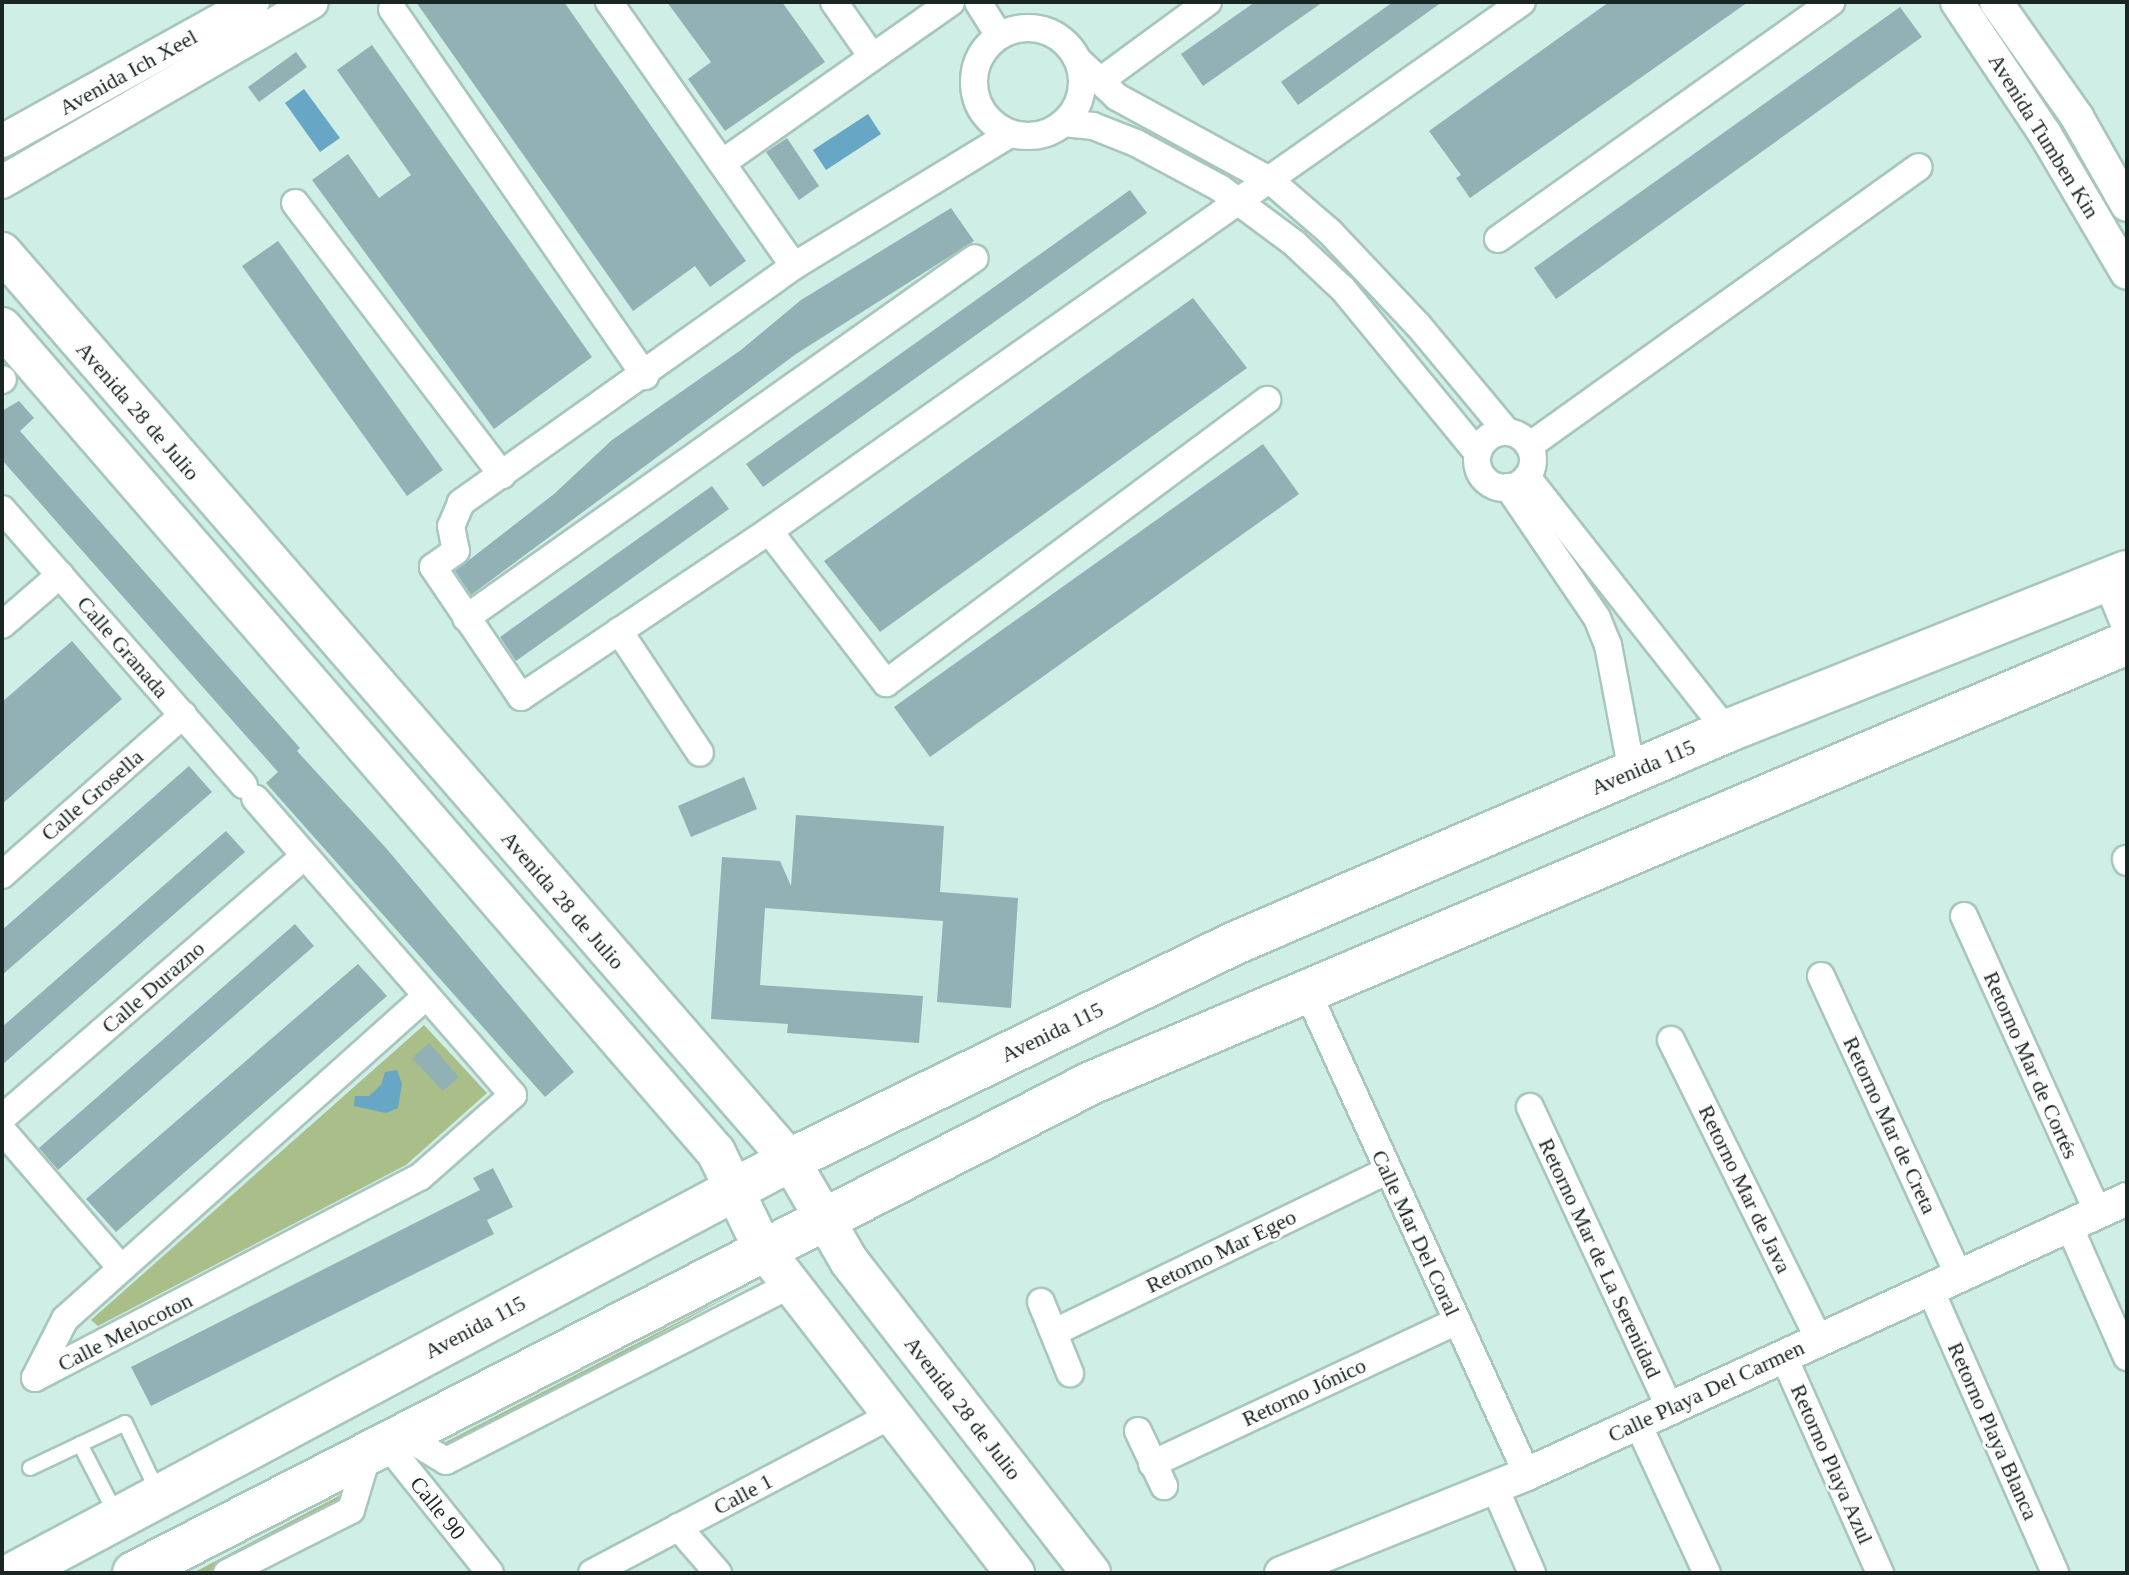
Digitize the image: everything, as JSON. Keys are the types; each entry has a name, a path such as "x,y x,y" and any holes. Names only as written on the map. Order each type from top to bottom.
{"main road":[{"name":"Avenida 28 de Julio","path":"2,252 790,1160 849,1261 1091,1573"},
{"path":"2,327 716,1152 762,1247 794,1283 1015,1573"},
{"name":"Avenida 115","path":"15,1573 790,1160 1233,944 1727,731 2118,576"},
{"path":"134,1573 762,1247 826,1218 1091,1083 2127,643"}],"street":[{"name":"Avenida Ich Xeel","path":"2,141 253,2"},
{"path":"2,182 312,2"},
{"path":"609,2 794,266"},
{"path":"834,2 871,55"},
{"path":"722,163 871,55 951,2"},
{"path":"978,2 999,36"},
{"path":"1100,81 1208,2"},
{"path":"1079,61 1082,94 1064,123 1048,133 1010,134 794,266 645,376 461,503 451,526 456,551 433,567 521,697 769,531 1522,2"},
{"path":"1498,239 1831,2"},
{"name":"Avenida Tumben Kin","path":"1957,2 2045,134 2127,273"},
{"name":"Avenida Tumben Kin","path":"2002,4 2077,117 2127,205"},
{"path":"392,9 645,376"},
{"path":"1010,134 994,125 974,93 979,55 999,36 1024,27 1042,29 1070,46 1079,61 1117,97 1271,181 1329,231 1418,325 1507,432 1529,446 1533,462 1518,482"},
{"path":"1064,123 1093,126 1136,143 1238,201 1295,244 1343,289 1477,452 1484,479 1518,482 1727,731"},
{"path":"1529,446 1918,167"},
{"path":"295,203 502,475"},
{"path":"466,618 975,258"},
{"path":"769,531 886,683 1267,400"},
{"path":"1477,452 1488,437 1507,432"},
{"path":"1518,482 1597,618 1608,645 1632,772"},
{"name":"Calle Granada","path":"2,509 304,856"},
{"path":"2,625 60,575"},
{"path":"2118,576 2127,623"},
{"path":"619,631 700,753"},
{"name":"Calle Grosella","path":"2,875 183,715"},
{"path":"304,856 424,998"},
{"name":"Calle Durazno","path":"2,1118 304,856"},
{"name":"Retorno Mar de Cortés","path":"1964,916 2113,1206"},
{"name":"Retorno Mar de Creta","path":"1821,976 1944,1282"},
{"name":"Calle Mar Del Coral","path":"1307,991 1386,1171 1527,1474"},
{"name":"Calle Melocoton","path":"424,998 513,1095 420,1177 35,1378 65,1319 424,998"},
{"name":"Retorno Mar de Java","path":"1671,1040 1818,1338"},
{"name":"Retorno Mar de La Serenidad","path":"1530,1107 1670,1409"},
{"path":"2,1130 121,1268"},
{"name":"Retorno Mar Egeo","path":"1055,1332 1386,1171"},
{"name":"Calle Playa Del Carmen","path":"1281,1573 1527,1474 1818,1338 2070,1228 2113,1206"},
{"path":"2070,1228 2127,1357"},
{"name":"Retorno Playa Blanca","path":"1944,1282 2055,1573"},
{"path":"227,1573 351,1510 386,1444 446,1461 794,1283"},
{"path":"1041,1302 1070,1373"},
{"name":"Retorno Jónico","path":"1138,1431 1158,1475 1457,1321"},
{"name":"Retorno Playa Azul","path":"1783,1355 1880,1573"},
{"name":"Calle 1","path":"592,1573 894,1414"},
{"path":"1638,1424 1707,1573"},
{"name":"Calle 90","path":"386,1444 490,1573"},
{"path":"1495,1488 1532,1573"},
{"path":"678,1527 718,1573"}],"lane":[{"path":"30,1468 125,1423 156,1488"},
{"path":"80,1444 118,1517"}],"green space":[{"path":"424,1025 487,1093 406,1165 98,1326 91,1320"},
{"path":"750,1285 444,1450 436,1447"},
{"path":"346,1492 344,1503 206,1573 193,1573"}],"water":[{"path":"304,89 340,138 320,152 285,103"},
{"path":"868,114 881,134 826,170 813,150"},
{"path":"397,1070 402,1084 398,1108 386,1113 354,1106 355,1096 369,1096 381,1085 385,1072"}],"building":[{"path":"416,2 564,2 746,261 710,287 695,266 633,311"},
{"path":"667,2 782,2 825,62 725,131 688,79 711,62"},
{"path":"1255,2 1323,2 1203,86 1181,54"},
{"path":"1393,2 1442,2 1298,105 1281,82"},
{"path":"1609,2 1748,2 1470,198 1456,178 1461,175 1429,131"},
{"path":"1900,7 1922,37 1556,299 1534,268"},
{"path":"372,45 592,357 494,429 312,180 348,154 379,198 411,175 337,70"},
{"path":"296,52 307,67 259,102 248,87"},
{"path":"787,138 819,186 799,200 766,152"},
{"path":"1130,190 1147,213 763,487 746,464"},
{"path":"951,208 974,241 796,354 471,595 455,571 554,494 612,440 741,350 801,300"},
{"path":"278,241 443,470 407,496 242,266"},
{"path":"1193,298 1247,368 880,632 824,561"},
{"path":"19,401 34,418 20,431 300,748 297,751 386,848 574,1072 545,1097 266,783 278,772 2,460 2,411"},
{"path":"1263,444 1299,494 930,757 894,707"},
{"path":"712,486 729,509 516,661 500,637"},
{"path":"72,641 122,699 2,804 2,702"},
{"path":"189,766 212,792 2,975 2,930"},
{"path":"744,777 757,809 691,837 678,806"},
{"path":"796,815 944,826 940,892 1018,898 1011,1008 937,1002 943,921 765,908 760,985 923,996 919,1043 787,1033 788,1024 711,1019 722,857 780,861 791,886"},
{"path":"226,831 245,852 2,1065 2,1027"},
{"path":"295,924 314,946 58,1170 39,1148"},
{"path":"358,964 387,996 116,1232 86,1199"},
{"path":"429,1043 459,1077 443,1091 412,1058"},
{"path":"493,1168 513,1207 487,1220 494,1234 151,1406 131,1367 480,1190 473,1178"}]}
